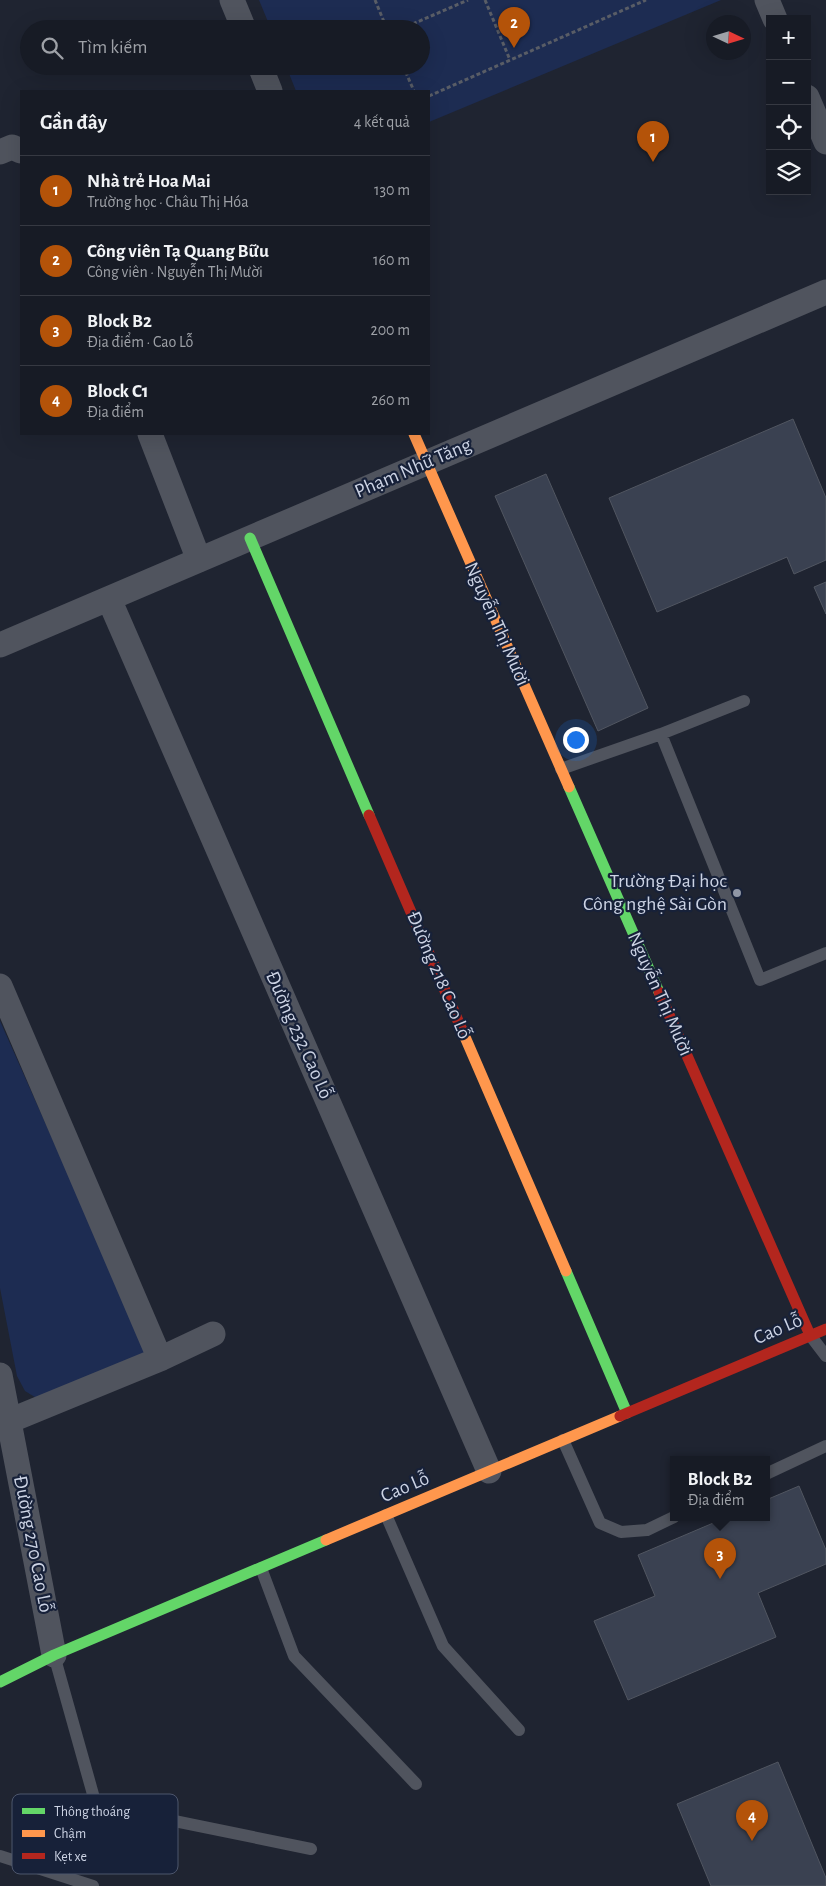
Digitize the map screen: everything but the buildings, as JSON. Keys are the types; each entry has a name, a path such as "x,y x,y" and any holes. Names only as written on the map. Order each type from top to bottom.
{"street":[{"path":"232,0 240,20"},
{"path":"767,0 773,15"},
{"path":"264,75 270,90"},
{"path":"810,105 826,142"},
{"path":"0,152 12,147 20,151"},
{"name":"Phạm Nhữ Tăng","path":"0,646 826,292"},
{"path":"150,435 199,560"},
{"name":"Nguyễn Thị Mười","path":"414,435 810,1335"},
{"name":"Đường 218 Cao Lỗ","path":"250,538 627,1413"},
{"name":"Đường 232 Cao Lỗ","path":"109,599 489,1471"},
{"path":"0,986 160,1359"},
{"name":"Cao Lỗ","path":"0,1682 54,1655 826,1329"},
{"path":"9,1421 160,1359 213,1334"},
{"name":"Đường 270 Cao Lỗ","path":"0,1375 54,1655"}],"lane":[{"path":"561,769 661,734 744,701"},
{"path":"661,734 760,980 826,953"},
{"path":"810,1335 826,1356"},
{"path":"563,1440 600,1523 621,1532 647,1530 670,1519"},
{"path":"770,1472 826,1446"},
{"path":"386,1515 443,1646 520,1730"},
{"path":"261,1568 294,1656 416,1784"},
{"path":"54,1655 93,1794"},
{"path":"178,1822 311,1849"},
{"path":"0,1856 12,1860"},
{"path":"49,1874 76,1884 93,1886"}],"path":[{"path":"375,0 383,20"},
{"path":"422,20 468,0"},
{"path":"485,0 510,60"},
{"path":"430,96 646,0"},
{"path":"407,75 414,90"}],"shaded area":[{"path":"259,0 721,0 430,122 430,90 296,90 290,75 430,75 430,20 267,20"},
{"path":"0,1021 147,1352 38,1399 25,1391 17,1376 0,1288"}],"traffic: fast":[{"path":"250,538 369,815"},
{"path":"569,787 659,992"},
{"path":"566,1271 627,1413"},
{"path":"0,1682 54,1655 326,1540"}],"traffic: slow":[{"path":"414,435 569,787"},
{"path":"462,1030 566,1271"},
{"path":"326,1540 620,1416"}],"traffic: jam":[{"path":"369,815 462,1030"},
{"path":"659,992 810,1335"},
{"path":"620,1416 826,1329"}],"place":[{"name":"Công viên Tạ Quang Bữu","path":"514,48"},
{"name":"Nhà trẻ Hoa Mai","path":"653,162"},
{"name":"Trường Đại học Công nghệ Sài Gòn","path":"737,893"},
{"name":"Block B2","path":"720,1579"},
{"name":"Block C1","path":"752,1841"}]}
